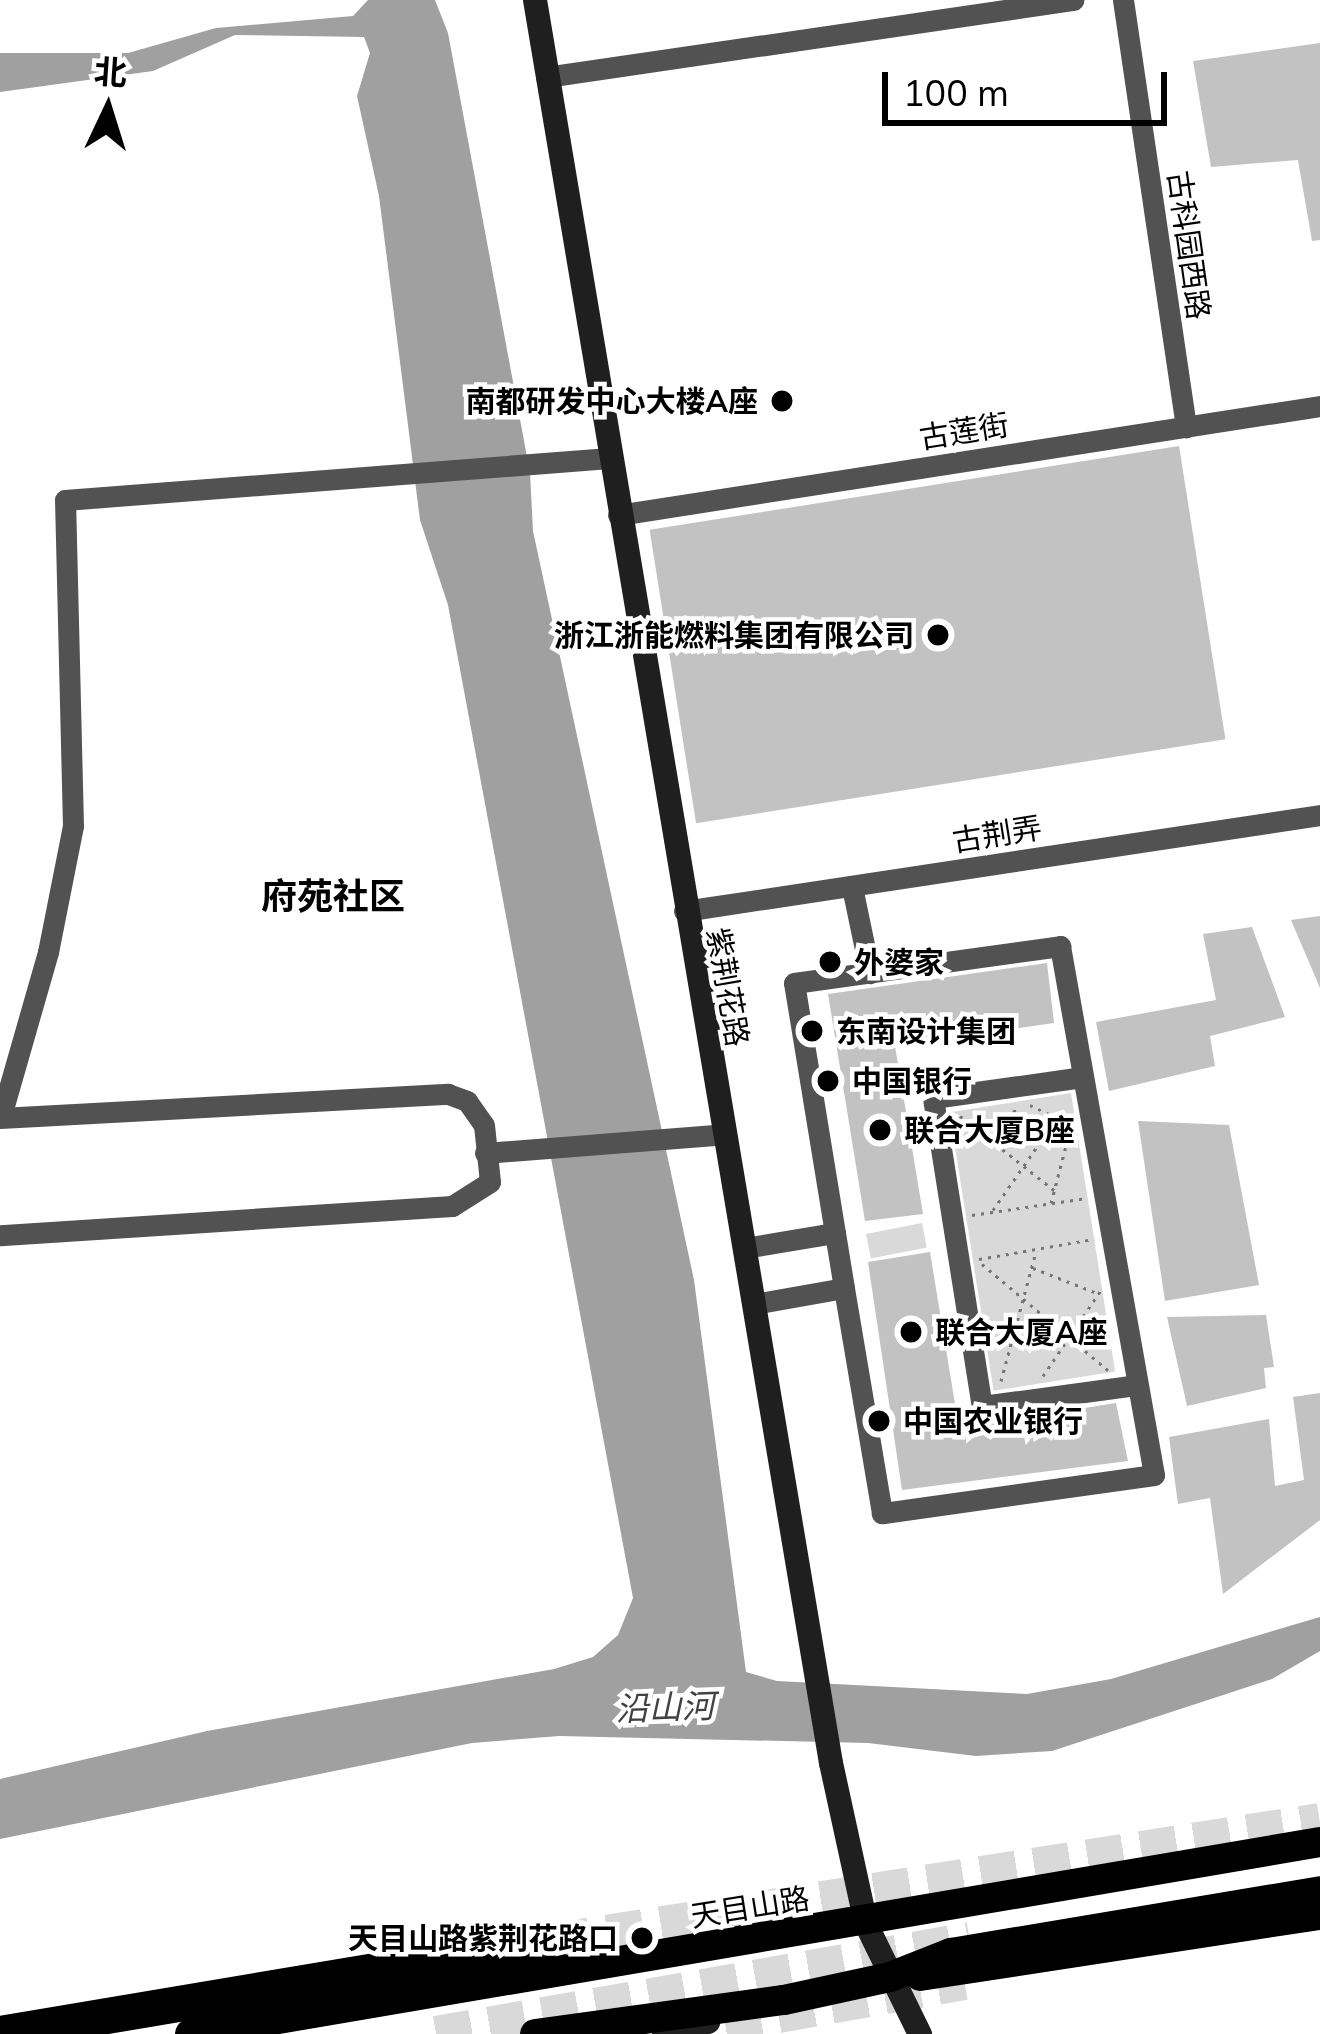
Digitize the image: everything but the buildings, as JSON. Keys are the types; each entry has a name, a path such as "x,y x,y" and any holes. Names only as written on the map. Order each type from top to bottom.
{"highway":[{"path":"0,2034 554,1941"}],"main road":[{"name":"天目山路","path":"190,2034 866,1924 1320,1842"},
{"path":"890,1977 950,1953 1320,1892"},
{"path":"535,2034 784,2000 890,1977 1320,1915"}],"street":[{"name":"紫荆花路","path":"536,0 684,911 831,1763 866,1924 920,2034"},
{"path":"546,77 1073,0"},
{"name":"古科园西路","path":"1123,0 1186,427"},
{"name":"古莲街","path":"618,515 1320,406"},
{"path":"0,1235 452,1206 490,1182 484,1125 467,1101 448,1094 0,1117 49,952 73,826 65,500 609,458"},
{"name":"古荆弄","path":"684,911 1320,815"},
{"path":"852,887 870,973"},
{"path":"1060,946 1154,1475 882,1513 794,983 870,973 1060,946"},
{"path":"1083,1076 933,1098 952,1217 968,1260 982,1406 1138,1385"},
{"path":"485,1153 724,1134"},
{"path":"744,1248 836,1233"},
{"path":"753,1304 844,1288"},
{"path":"664,2034 784,2000"}],"path":[{"path":"995,1144 1021,1101 1072,1125"},
{"path":"954,1111 1054,1190"},
{"path":"1051,1203 1075,1114"},
{"path":"991,1212 1057,1118"},
{"path":"952,1217 1104,1194"},
{"path":"968,1260 1112,1236"},
{"path":"999,1388 1037,1249"},
{"path":"968,1260 1024,1299 1112,1373"},
{"path":"1032,1268 1100,1291 1039,1382"}],"shaded area":[{"path":"1071,1093 1115,1372 994,1391 950,1112"},
{"path":"922,1223 927,1248 871,1258 866,1234"}],"water":[{"name":"沿山河","path":"368,0 435,0 448,33 530,473 533,531 694,1280 746,1672 777,1681 1027,1694 1111,1679 1320,1617 1320,1651 1272,1679 1052,1751 976,1756 868,1743 559,1736 472,1743 0,1839 0,1779 207,1731 554,1669 593,1657 618,1635 633,1598 448,605 420,520 379,196 357,96 370,53 364,37 235,35 153,71 0,92 0,53 128,53 216,28 353,16"}],"tunnel":[{"path":"554,1941 1320,1821"},
{"path":"436,2034 970,1940"},
{"path":"672,2034 964,1982"}],"place":[{"name":"南都研发中心大楼A座","path":"782,401"},
{"name":"浙江浙能燃料集团有限公司","path":"938,635"},
{"name":"外婆家","path":"830,962"},
{"name":"东南设计集团","path":"812,1031"},
{"name":"中国银行","path":"828,1081"},
{"name":"联合大厦B座","path":"880,1130"},
{"name":"联合大厦A座","path":"911,1332"},
{"name":"中国农业银行","path":"879,1421"},
{"name":"天目山路紫荆花路口","path":"642,1938"}],"district":[{"name":"府苑社区","path":"333,896"}]}
